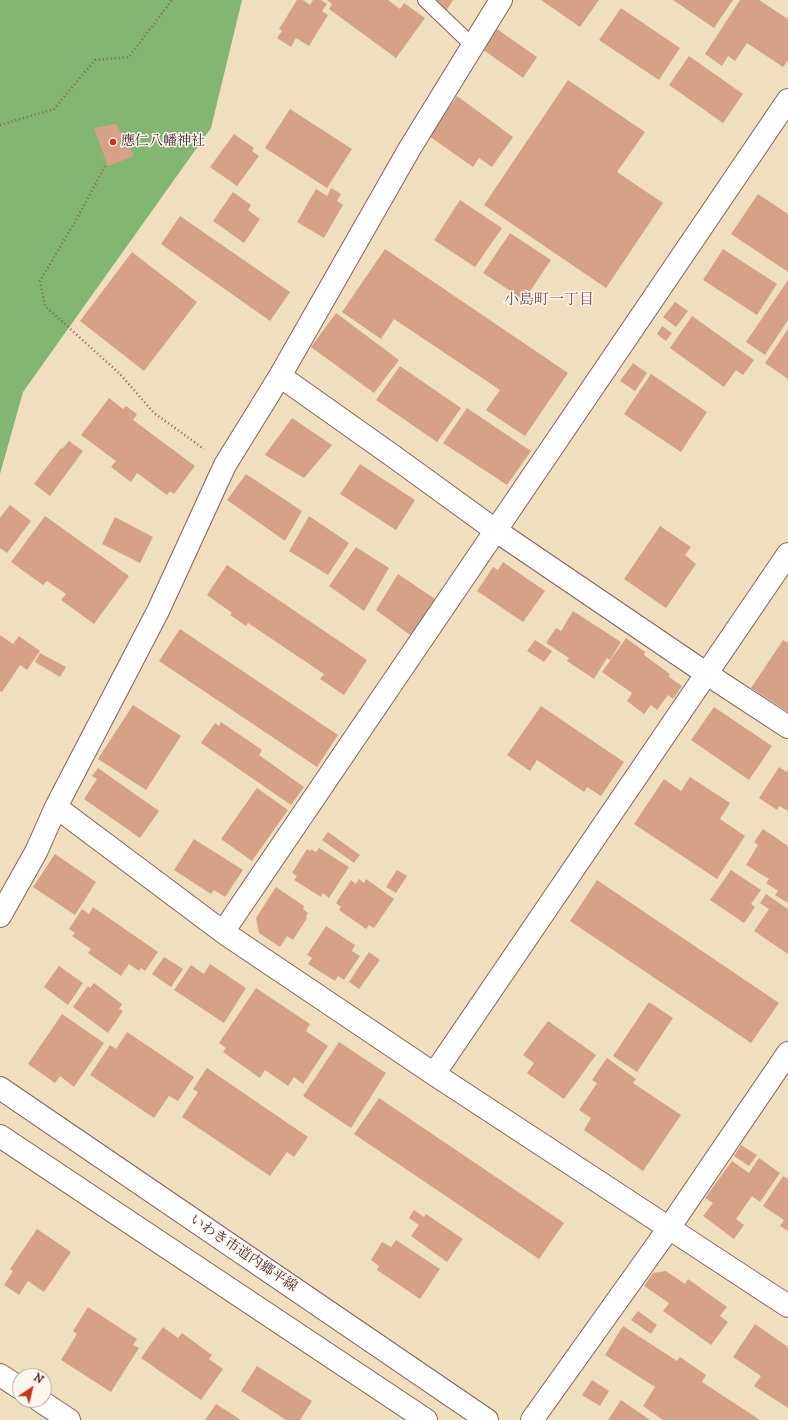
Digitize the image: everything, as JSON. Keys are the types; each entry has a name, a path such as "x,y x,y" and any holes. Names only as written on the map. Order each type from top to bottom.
{"street":[{"path":"0,916 36,852 56,807 158,612 225,465 280,376 410,148 501,0"},
{"path":"223,932 788,100"},
{"path":"280,376 495,530 707,674 788,727"},
{"path":"434,1074 788,554"},
{"path":"56,807 223,932 434,1074 788,1306"},
{"path":"532,1420 669,1228 788,1052"},
{"name":"いわき市道内郷平線","path":"0,1088 487,1420"},
{"path":"0,1136 426,1420"},
{"path":"0,1375 12,1383"},
{"path":"51,1408 69,1420"}],"lane":[{"path":"425,0 472,45"}],"path":[{"path":"0,125 54,109 95,60 129,57 172,0"},
{"path":"105,166 40,281 45,306 120,374 154,413 225,465"}],"green space":[{"path":"0,0 242,0 211,128 23,392 0,474"}],"building":[{"path":"297,0 303,0 310,5 313,0 321,0 327,4 322,11 328,15 309,46 296,38 291,47 277,38 282,31 279,29"},
{"path":"327,0 388,0 400,9 404,3 425,18 396,58 329,9 332,4"},
{"path":"433,0 453,0 446,11"},
{"path":"541,0 599,0 580,27"},
{"path":"673,0 733,0 714,28"},
{"path":"740,0 759,0 788,19 788,60 783,67 747,43 735,61 728,56 722,66 705,54"},
{"path":"621,8 680,48 659,80 599,40"},
{"path":"497,29 537,57 523,78 482,49"},
{"path":"689,56 743,94 723,123 669,85"},
{"path":"568,80 645,132 617,172 663,203 606,288 484,205"},
{"path":"457,96 513,137 492,167 479,158 473,167 429,136"},
{"path":"290,109 352,149 327,188 265,148"},
{"name":"應仁八幡神社","path":"116,124 134,156 108,166 94,128"},
{"path":"234,134 254,148 252,151 259,156 237,186 210,167"},
{"path":"331,188 341,194 337,201 343,205 324,238 297,222 316,189 327,196"},
{"path":"233,192 251,205 248,210 260,219 244,243 213,221"},
{"path":"758,194 788,214 788,272 731,234"},
{"path":"460,200 502,228 475,267 434,240"},
{"path":"180,216 290,292 270,321 161,244"},
{"path":"510,233 551,260 524,300 483,273"},
{"path":"385,249 568,373 525,436 486,410 500,390 394,319 381,339 342,312"},
{"path":"723,249 777,284 757,315 703,280"},
{"path":"132,252 197,302 144,371 80,321"},
{"path":"788,280 788,320 765,355 746,342"},
{"path":"675,302 688,311 676,327 663,317"},
{"path":"336,313 399,360 374,393 311,347"},
{"path":"692,316 754,360 743,375 736,370 724,387 670,348"},
{"path":"662,326 672,333 666,341 657,334"},
{"path":"788,329 788,379 765,363"},
{"path":"633,363 647,373 635,391 620,381"},
{"path":"400,366 461,408 437,442 376,400"},
{"path":"651,374 707,412 681,452 624,414"},
{"path":"109,398 123,409 126,406 137,414 133,420 195,466 174,494 170,491 167,495 137,473 131,482 111,467 116,461 81,435"},
{"path":"467,408 531,451 507,485 443,443"},
{"path":"292,418 332,445 304,478 265,455"},
{"path":"69,441 83,451 50,496 34,484 61,448 62,449"},
{"path":"360,464 415,500 396,530 340,494"},
{"path":"246,474 302,511 285,541 227,500"},
{"path":"10,505 31,521 7,553 0,548 0,518"},
{"path":"45,516 129,576 94,624 61,600 66,594 47,581 43,585 11,562"},
{"path":"309,516 349,543 328,575 289,551"},
{"path":"115,517 153,537 140,563 102,544"},
{"path":"660,526 691,547 685,555 696,564 666,608 624,579"},
{"path":"356,547 389,568 364,611 329,586"},
{"path":"503,562 545,591 523,622 477,591 493,567 498,570"},
{"path":"227,565 367,660 344,695 320,679 324,674 248,623 246,626 230,615 232,613 207,595"},
{"path":"398,574 438,601 410,635 376,610"},
{"path":"573,611 621,642 610,660 607,658 594,679 567,661 569,658 546,643 556,628 561,631"},
{"path":"180,629 338,735 317,767 159,661"},
{"path":"0,635 13,644 19,636 40,651 27,670 20,665 2,692 0,691"},
{"path":"626,638 645,652 644,655 670,674 669,677 682,686 673,699 668,695 657,710 651,705 644,714 627,701 632,693 602,672"},
{"path":"535,640 552,651 544,662 527,651"},
{"path":"783,640 788,643 788,712 751,688"},
{"path":"40,653 66,667 60,677 35,662"},
{"path":"133,705 181,736 146,790 98,759"},
{"path":"541,706 624,762 601,796 587,787 584,792 537,760 530,771 507,755"},
{"path":"714,707 772,746 749,780 691,740"},
{"path":"221,722 262,750 259,755 304,787 291,805 201,743 215,723 219,726"},
{"path":"779,767 787,772 788,770 788,811 779,806 777,810 759,798"},
{"path":"98,768 159,811 140,838 84,799 97,779 92,776"},
{"path":"690,777 730,803 720,819 745,836 717,879 634,824 664,779 681,791"},
{"path":"257,788 288,810 252,861 221,839"},
{"path":"763,829 788,846 788,903 775,895 778,891 766,883 769,879 746,865 758,845 754,842"},
{"path":"328,832 360,855 354,863 322,840"},
{"path":"194,839 243,870 225,897 214,890 211,894 174,870"},
{"path":"319,848 349,867 329,898 323,893 321,897 294,880 297,876 292,873 307,849 310,851 311,849 316,852"},
{"path":"55,854 96,882 75,915 33,887"},
{"path":"397,870 407,876 396,893 386,887"},
{"path":"731,870 761,890 751,904 755,907 744,923 710,900"},
{"path":"359,879 364,883 366,879 394,899 374,928 369,925 366,929 339,910 341,907 336,903 351,880 356,884"},
{"path":"597,880 779,1003 751,1043 570,921"},
{"path":"276,887 304,906 303,909 308,913 306,916 307,918 293,940 287,936 280,947 259,933 256,918"},
{"path":"766,894 788,909 788,954 754,931 769,909 760,903"},
{"path":"93,907 158,952 145,971 141,968 139,971 129,964 121,976 88,953 91,949 72,936 75,933 69,929 82,909 89,914"},
{"path":"326,926 355,945 352,951 360,956 344,980 338,976 335,981 308,964 312,958 307,955"},
{"path":"369,952 380,960 359,989 349,982"},
{"path":"164,957 183,969 171,987 152,974"},
{"path":"210,964 246,988 224,1023 174,990 191,965 204,974"},
{"path":"59,966 83,983 68,1005 44,987"},
{"path":"94,983 122,1004 119,1009 123,1011 108,1033 73,1007 88,986 90,988"},
{"path":"256,988 310,1024 306,1031 328,1046 303,1084 294,1077 288,1086 265,1070 260,1078 223,1052 226,1048 219,1043"},
{"path":"649,1002 673,1018 637,1072 613,1056"},
{"path":"62,1014 104,1043 74,1087 60,1076 55,1083 28,1064"},
{"path":"548,1021 596,1055 564,1099 527,1073 534,1063 523,1055"},
{"path":"127,1032 194,1077 178,1101 169,1096 154,1118 90,1075 110,1045 116,1049"},
{"path":"339,1042 386,1073 351,1128 303,1096"},
{"path":"607,1058 636,1079 633,1083 681,1115 643,1171 584,1130 591,1118 579,1110 597,1083 592,1080"},
{"path":"207,1068 308,1137 294,1157 287,1152 270,1176 182,1117 198,1092 193,1089"},
{"path":"379,1098 564,1223 539,1259 354,1134"},
{"path":"741,1145 757,1155 749,1166 734,1156"},
{"path":"759,1158 780,1173 760,1202 752,1196 736,1219 744,1225 734,1239 703,1216 713,1203 705,1198 732,1161 749,1173"},
{"path":"783,1176 788,1179 788,1231 780,1226 784,1220 763,1206"},
{"path":"414,1210 424,1217 426,1214 463,1239 447,1262 411,1236 419,1225 409,1218"},
{"path":"37,1229 71,1252 44,1292 28,1281 19,1295 4,1285 13,1271 10,1269"},
{"path":"396,1240 440,1269 420,1299 377,1270 379,1266 371,1260 382,1242 391,1247"},
{"path":"666,1271 685,1284 688,1279 727,1307 720,1316 728,1322 711,1345 663,1311 669,1303 644,1286 653,1273"},
{"path":"88,1307 137,1339 133,1345 139,1348 111,1392 61,1360 77,1334 73,1331"},
{"path":"638,1311 657,1325 651,1334 631,1320"},
{"path":"755,1324 788,1347 788,1408 754,1386 761,1376 733,1357"},
{"path":"623,1326 677,1361 680,1357 706,1375 702,1382 760,1420 663,1420 643,1406 655,1387 605,1355"},
{"path":"163,1327 178,1338 182,1333 212,1355 209,1359 223,1369 201,1400 141,1358"},
{"path":"257,1366 312,1401 300,1420 286,1420 241,1391"},
{"path":"592,1380 609,1391 600,1406 582,1395"},
{"path":"621,1400 650,1420 608,1420"},
{"path":"216,1404 241,1420 205,1420"}],"place":[{"name":"應仁八幡神社","path":"113,142"}],"district":[{"name":"小島町一丁目","path":"549,301"}]}
